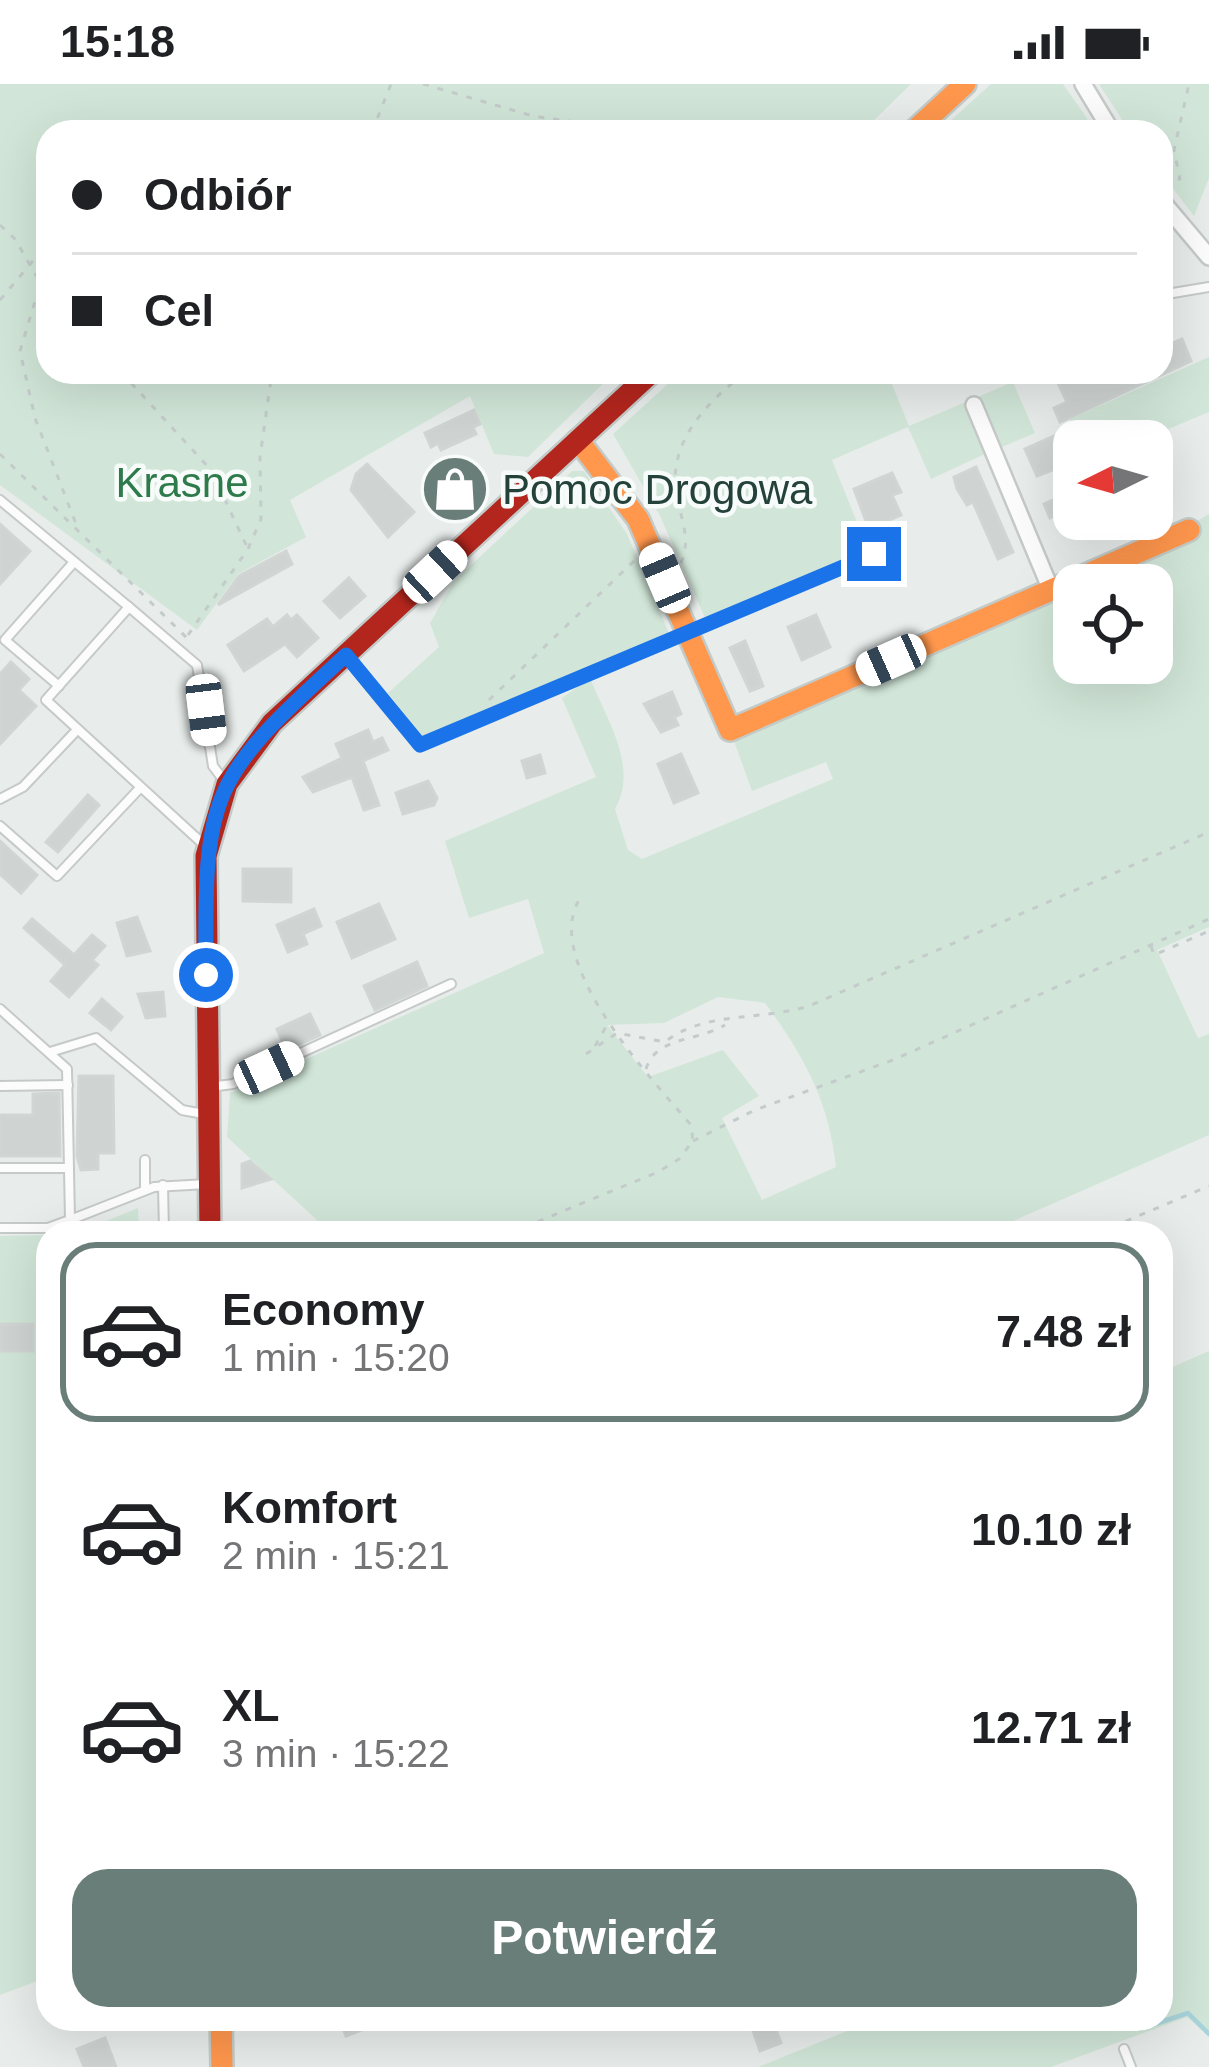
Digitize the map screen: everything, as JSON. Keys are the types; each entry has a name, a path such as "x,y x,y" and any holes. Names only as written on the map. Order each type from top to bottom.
{"street":[{"path":"926,120 965,84"},
{"path":"1083,84 1105,120"},
{"path":"1173,214 1209,257"},
{"path":"210,1221 207,845 226,783 255,741 639,384"},
{"path":"974,405 1052,590"},
{"path":"578,440 630,505 730,730 1189,530"},
{"path":"221,2031 222,2067"}],"lane":[{"path":"1173,293 1209,287"},
{"path":"0,500 197,665 213,766 226,783"},
{"path":"346,655 420,745 874,554"},
{"path":"58,686 5,640 74,562"},
{"path":"129,607 46,700 207,845"},
{"path":"0,799 23,787 77,730"},
{"path":"0,826 57,876 140,788"},
{"path":"207,1087 233,1084 452,984"},
{"path":"0,1010 62,1062 68,1085 70,1220 146,1189 209,1184"},
{"path":"0,1024 11,1019"},
{"path":"49,1052 96,1038 182,1110 208,1119"},
{"path":"0,1086 68,1085"},
{"path":"145,1160 146,1189"},
{"path":"0,1168 69,1168"},
{"path":"164,1185 164,1221"},
{"path":"0,1228 36,1228"},
{"path":"1124,2049 1131,2067"}],"path":[{"path":"377,120 391,84"},
{"path":"423,84 532,116 570,120"},
{"path":"1173,180 1180,179 1174,150 1189,84"},
{"path":"0,225 14,239 36,282"},
{"path":"0,299 36,256"},
{"path":"36,298 20,351 27,392 79,531"},
{"path":"132,384 211,470 248,549"},
{"path":"187,637 248,549 261,519 260,457 270,384"},
{"path":"665,578 677,572 685,556 686,533 675,485 683,441 715,397 731,384"},
{"path":"0,454 182,630"},
{"path":"488,700 638,557"},
{"path":"586,1054 617,1033 665,1042 700,1038 730,1023 809,1006 1209,832"},
{"path":"584,894 570,920 570,947 608,1022 691,1126 693,1141"},
{"path":"539,1221 658,1172 679,1160 693,1141 755,1110 892,1060 1209,919"},
{"path":"1150,945 1154,955 1209,931"},
{"path":"645,1071 654,1051 665,1042 704,1020 730,1023"},
{"path":"594,1048 608,1022"},
{"path":"1126,1221 1209,1186"}],"green space":[{"name":"Krasne","path":"0,84 911,84 874,120 36,120 36,384 603,384 528,457 494,454 470,396 290,500 306,537 238,574 197,630 0,485"},
{"path":"991,84 1063,84 1087,120 951,120"},
{"path":"1099,84 1209,84 1209,178 1194,216 1173,189 1173,120 1122,120"},
{"path":"1209,357 1209,412 1173,427 1173,420 1070,419 1148,384 1173,384 1173,373"},
{"path":"668,384 892,384 909,426 1014,384 1035,433 1002,447 982,401 966,408 985,454 931,479 908,427 832,460 869,552 706,620 660,516 613,434"},
{"path":"572,471 584,471 627,534 670,636 423,737 388,693 439,647 430,623 454,581"},
{"path":"1209,514 1209,927 1157,950 1198,1038 1209,1034 1209,1135 1013,1221 318,1221 227,1137 230,1093 544,953 528,899 469,918 445,841 596,777 562,698 590,678 622,760 622,793 615,809 628,850 642,859 833,779 826,762 752,791 734,741 1053,600 1053,684 1173,684 1173,564 1124,564 1165,540 1173,540 1173,535","holes":["718,997 765,1003 812,1080 836,1167 762,1200 722,1118 759,1096 723,1050 648,1077 607,1025 664,1023"]},
{"path":"138,1208 139,1221 106,1221"},
{"path":"36,1235 36,1982 0,1995 0,1236"},
{"path":"1209,1351 1209,2037 1187,2017 1173,2022 1173,1367"},
{"path":"847,2031 1149,2031 1051,2067 758,2067"}],"building":[{"path":"1182,339 1191,361 1173,369 1173,343"},
{"path":"1059,384 1142,384 1064,420 1059,420 1054,408 1067,402"},
{"path":"474,410 480,424 473,427 476,434 441,450 438,443 431,447 425,433"},
{"path":"1053,436 1053,470 1037,476 1025,449"},
{"path":"367,464 414,512 388,537 351,490 356,474"},
{"path":"976,467 1013,552 998,559 973,502 967,505 954,477"},
{"path":"892,473 901,492 892,495 901,515 869,529 854,489"},
{"path":"1053,500 1053,517 1050,518 1044,504"},
{"path":"0,524 30,551 0,584"},
{"path":"286,551 292,564 218,605 239,576"},
{"path":"349,578 365,596 340,618 324,601"},
{"path":"287,615 291,620 297,615 318,638 297,657 285,644 244,671 228,645 267,619 273,627"},
{"path":"816,615 830,647 802,660 788,627"},
{"path":"745,641 763,686 750,691 730,648"},
{"path":"11,662 29,679 19,690 36,706 0,744 0,674"},
{"path":"672,692 681,714 674,717 678,725 661,732 644,704"},
{"path":"368,730 373,742 382,738 388,750 363,761 379,805 364,810 352,777 313,792 303,777 342,758 336,744"},
{"path":"681,754 698,793 674,803 658,764"},
{"path":"540,755 545,773 527,778 522,761"},
{"path":"428,781 437,798 434,805 403,814 396,793"},
{"path":"88,795 99,805 58,852 46,842"},
{"path":"0,841 37,875 21,893 0,874"},
{"path":"243,869 291,869 291,902 243,901"},
{"path":"379,904 395,939 352,958 337,922"},
{"path":"314,909 321,926 303,934 307,944 288,952 277,925"},
{"path":"137,917 150,951 127,956 117,923"},
{"path":"32,919 74,955 92,935 105,946 92,960 98,965 69,997 51,981 65,965 24,928"},
{"path":"417,962 427,986 375,1010 364,986"},
{"path":"163,992 165,1016 146,1018 138,994"},
{"path":"102,999 122,1017 111,1030 90,1013"},
{"path":"310,1014 320,1035 286,1050 277,1029"},
{"path":"79,1076 113,1076 114,1153 98,1153 98,1169 81,1170 77,1156"},
{"path":"59,1093 60,1156 0,1156 0,1115 33,1115 33,1094"},
{"path":"250,1161 271,1179 242,1188 242,1164"},
{"path":"0,1324 33,1324 33,1351 0,1351"},
{"path":"753,2031 776,2031 781,2043 760,2051"},
{"path":"105,2038 116,2067 84,2067 77,2049"}],"waterway":[{"path":"1173,2018 1188,2013 1209,2034"}],"traffic: slow":[{"path":"926,120 965,84"},
{"path":"578,440 638,519 730,730 1189,530"},
{"path":"221,2031 222,2067"}],"traffic: jam":[{"path":"210,1221 206,856 227,784 272,723 639,384"}],"place":[{"name":"Pomoc Drogowa","path":"455,489"}],"route":[{"path":"206,975 206,856 219,796 255,741 346,655 420,745 874,554"}]}
